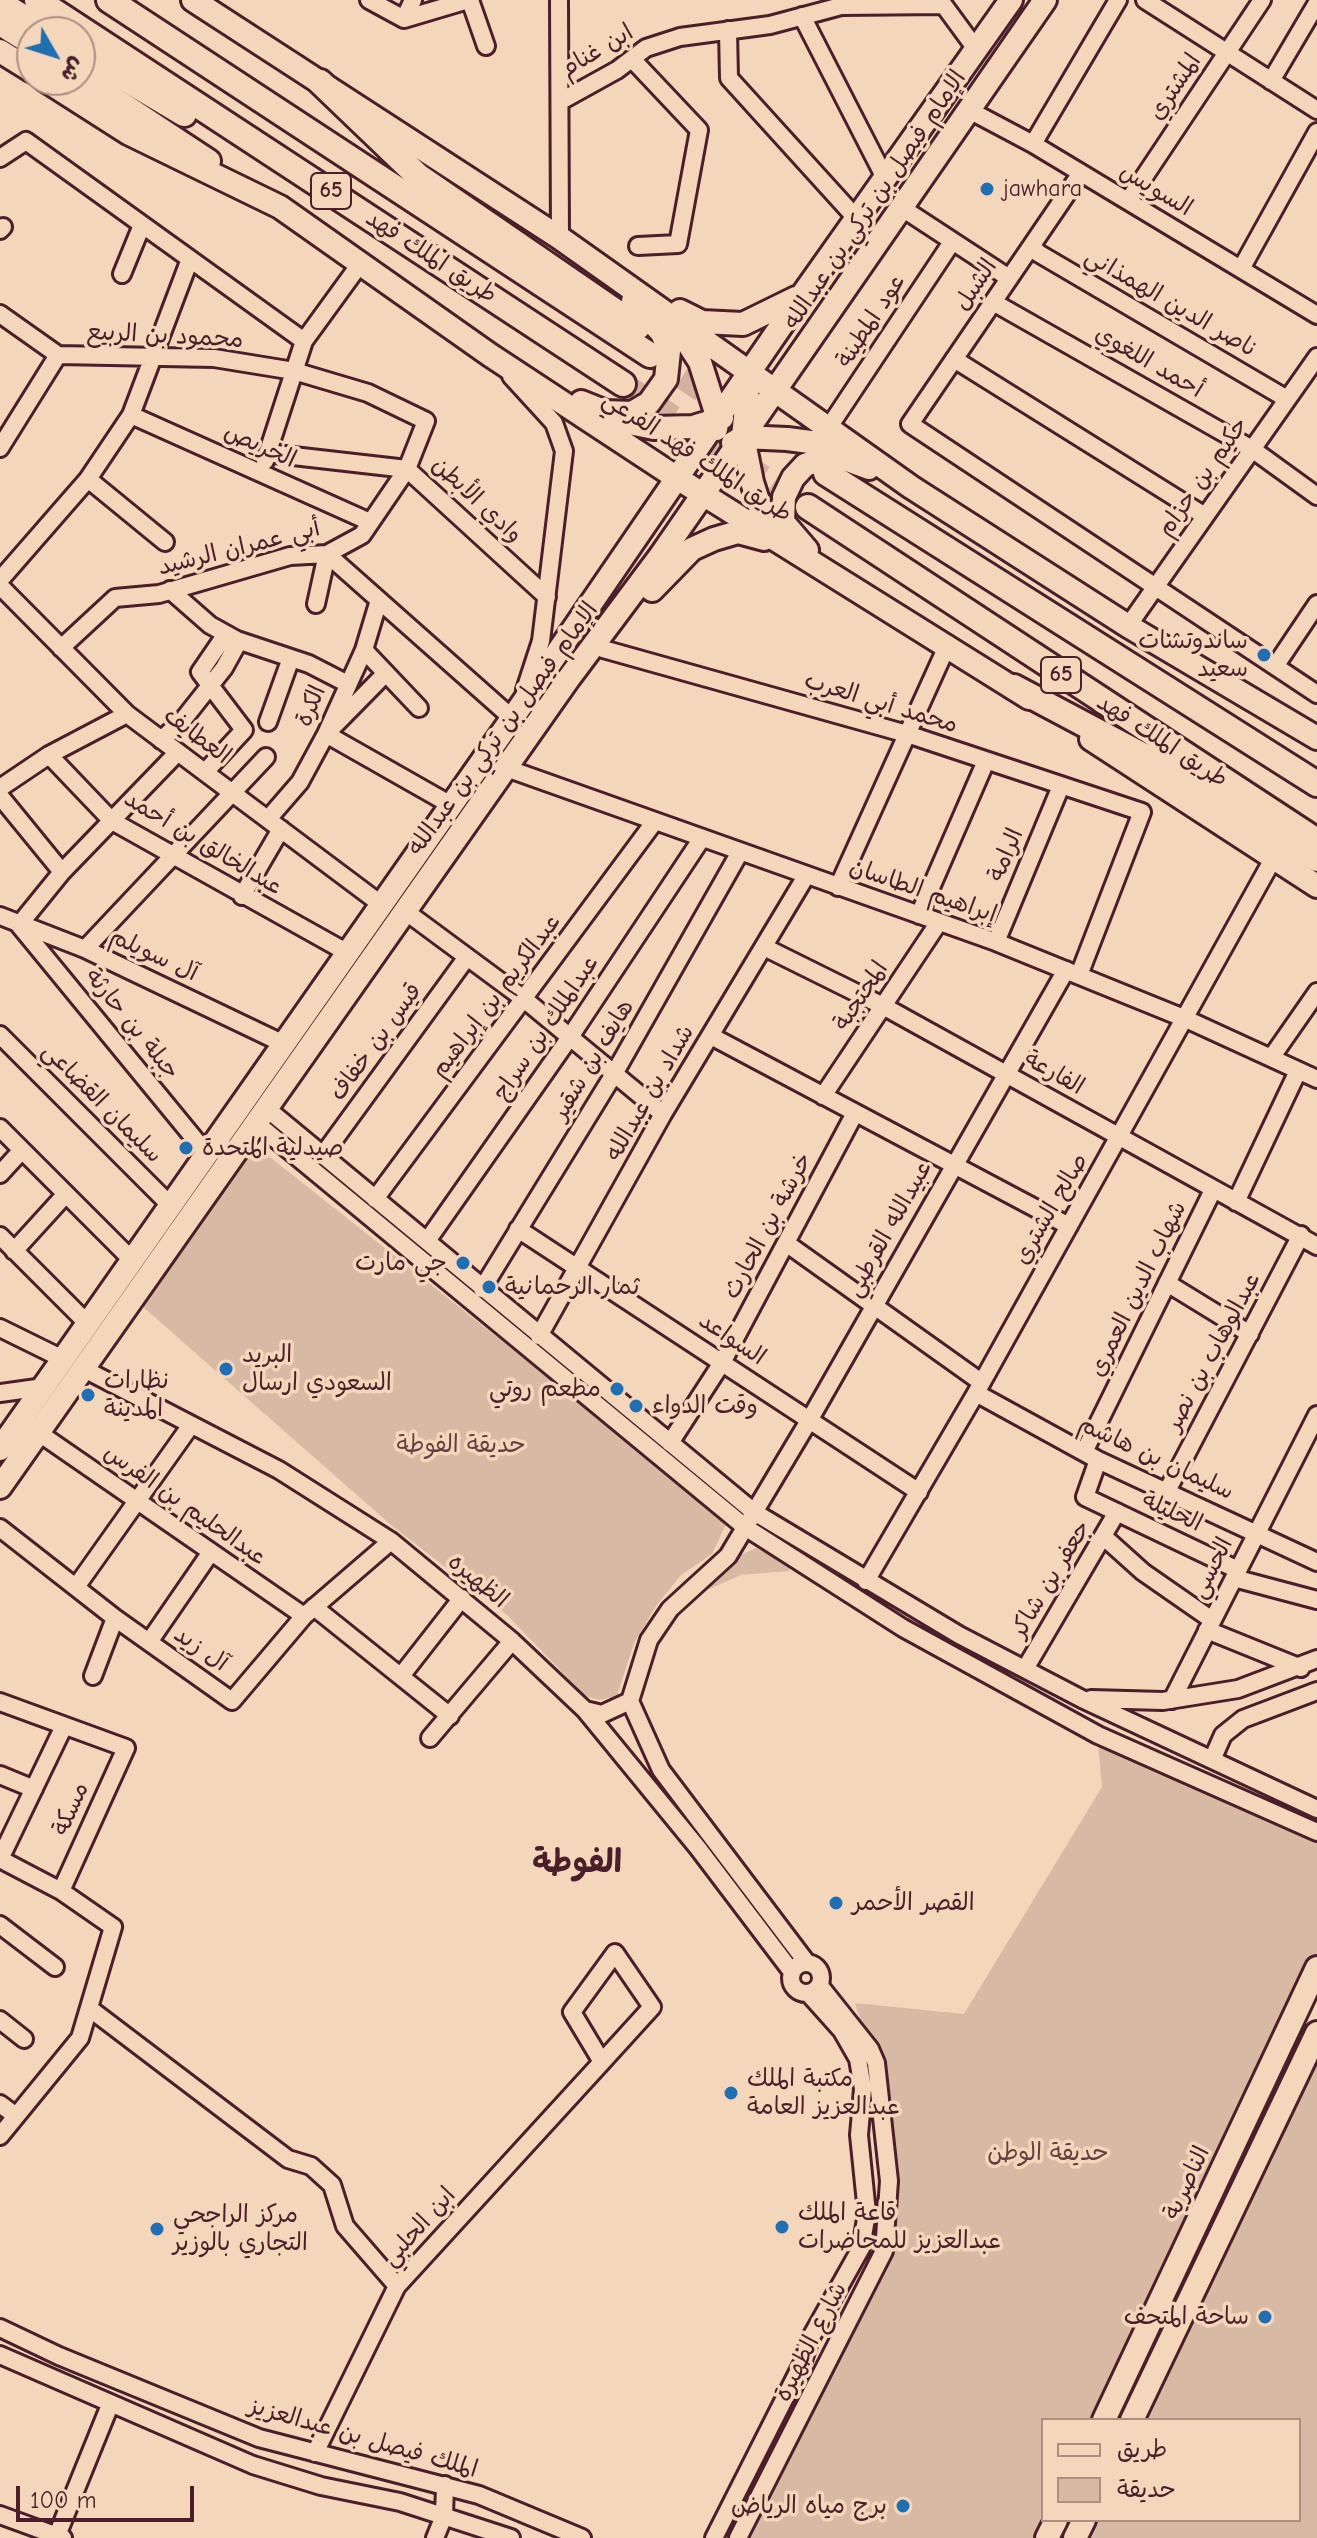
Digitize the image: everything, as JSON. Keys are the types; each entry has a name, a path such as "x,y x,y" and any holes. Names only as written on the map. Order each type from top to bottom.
{"highway":[{"name":"طريق الملك فهد","path":"37,0 623,384"},
{"name":"طريق الملك فهد","path":"109,0 650,355"},
{"path":"0,3 21,16"},
{"path":"96,61 435,259"},
{"path":"320,82 418,176 638,327"},
{"name":"طريق الملك فهد","path":"826,473 1317,784"},
{"name":"طريق الملك فهد","path":"808,507 1317,841"},
{"path":"1014,687 1144,756 1317,859"}],"main road":[{"name":"الإمام فيصل بن تركي بن عبدالله","path":"0,1449 1011,0"},
{"name":"الإمام فيصل بن تركي بن عبدالله","path":"0,1487 569,678 661,555 777,390 899,206 1045,0"},
{"path":"194,1 560,238 911,487 1128,626 1317,738"},
{"path":"96,86 280,207"},
{"name":"طريق الملك فهد الفرعي","path":"70,96 128,133 280,207 490,355 677,478 948,644 1317,886"},
{"path":"608,273 702,322 720,325 743,324 765,316 803,294"},
{"path":"535,383 606,412 621,414 642,408 658,393 669,371 669,351 662,333 608,273"},
{"path":"608,273 686,340 700,362 718,419 703,493"},
{"path":"750,371 743,437 760,507 784,536 838,579"},
{"path":"535,383 606,418 654,428 693,427 744,409 777,390"},
{"path":"677,478 743,437 834,445 911,487"},
{"path":"838,579 792,535 783,522 784,497 793,478 805,465 834,455 911,487"},
{"path":"569,678 603,649 665,574 692,549 714,539 738,532 763,538 838,579"},
{"path":"1267,706 1297,741 1317,755"},
{"name":"الناصرية","path":"1105,2418 1317,1968"},
{"path":"1133,2418 1317,2033"}],"street":[{"path":"369,0 404,19 469,0 486,46"},
{"path":"404,19 413,0"},
{"path":"559,0 560,238"},
{"path":"1033,144 1118,0"},
{"path":"1145,0 1317,110"},
{"name":"المشتري","path":"1128,201 1262,0"},
{"path":"941,2 976,49"},
{"name":"ابن غنام","path":"561,101 646,48 680,37 802,16 841,6 941,2"},
{"path":"1271,81 1317,3"},
{"path":"802,16 885,178"},
{"path":"728,30 729,78 856,218"},
{"path":"632,59 699,130 678,244 638,246"},
{"name":"السويس","path":"967,109 1033,144 1317,315"},
{"path":"1241,269 1317,132"},
{"path":"0,157 26,141 304,341"},
{"name":"الشبل","path":"1081,173 910,424 1155,586"},
{"path":"899,206 1009,278"},
{"path":"122,274 142,225"},
{"name":"عود المطينة","path":"829,427 952,242"},
{"name":"ناصر الدين الهمذاني","path":"1032,245 1038,253 1287,399"},
{"path":"0,580 88,479 131,415 190,259"},
{"path":"261,473 304,341 360,264"},
{"name":"أحمد اللغوي","path":"993,302 1252,449 1317,496"},
{"name":"محمود بن الربيع","path":"2,318 58,355 214,358 294,371 368,393 426,421"},
{"path":"0,448 58,355"},
{"path":"316,604 327,554 515,714 541,641 564,451 554,423 490,355"},
{"name":"حكيم بن حزام","path":"1128,626 1317,357"},
{"path":"954,359 1205,516"},
{"name":"الخريص","path":"131,415 370,522"},
{"name":"أبي عمران الرشيد","path":"61,648 115,598 170,590 290,556 327,554 362,535 407,469 426,421"},
{"name":"وادي الأبطن","path":"267,453 407,469 547,597"},
{"path":"88,479 165,542"},
{"name":"العطايف","path":"0,586 127,714 382,905"},
{"path":"1155,586 1317,694"},
{"path":"170,590 210,625 346,683"},
{"name":"الكرة","path":"242,896 274,824 326,734 346,683 364,650 379,600"},
{"path":"1276,665 1317,604"},
{"path":"161,740 182,721 210,686 233,637"},
{"path":"838,887 948,644"},
{"name":"محمد أبي العرب","path":"603,649 907,734 1142,812"},
{"path":"364,650 419,708"},
{"path":"268,722 291,658"},
{"path":"386,673 326,734 451,805"},
{"path":"205,772 244,730 210,686"},
{"path":"0,788 49,755 127,714"},
{"path":"19,925 62,872 178,752"},
{"name":"عبدالخالق بن أحمد","path":"49,755 112,821 348,953"},
{"path":"85,949 266,757"},
{"path":"919,915 986,761"},
{"name":"إبراهيم الطاسان","path":"506,768 996,942 1186,1019 1317,1079"},
{"name":"الرامة","path":"996,942 1061,786"},
{"path":"0,796 62,872"},
{"name":"عبيدالله القرطبي","path":"750,1519 1006,1073 1072,973 1142,812"},
{"name":"عبدالكريم بن إبراهيم","path":"375,1199 655,821"},
{"name":"عبدالملك بن سراج","path":"427,1241 570,1037 702,838"},
{"name":"هايف بن شقير","path":"470,1286 518,1229 614,1074 740,852"},
{"name":"صالح الشتري","path":"866,1581 1119,1138 1273,859"},
{"name":"شداد بن عبدالله","path":"539,1336 663,1114 806,876"},
{"path":"405,911 524,999 663,1114"},
{"name":"آل سويلم","path":"0,916 85,949 284,1044"},
{"name":"المحتجبة","path":"823,1096 939,922"},
{"name":"جبلة بن حارثة","path":"19,925 207,1154"},
{"name":"الفارعة","path":"764,947 883,1006 1317,1246"},
{"name":"قيس بن خفاف","path":"323,1155 467,957"},
{"path":"1271,1058 1317,992"},
{"name":"سليمان القضاعي","path":"0,1035 171,1206"},
{"path":"711,1036 1069,1226"},
{"path":"1236,1202 1298,1071"},
{"name":"خرشة بن الحارث","path":"670,1443 723,1361 855,1113"},
{"path":"261,1116 323,1155 427,1241 440,1264"},
{"path":"261,1116 440,1264 539,1336 670,1443 750,1519 1082,1699 1317,1809"},
{"path":"0,1128 133,1261"},
{"path":"0,1174 22,1150"},
{"name":"شهاب الدين العمري","path":"1085,1497 1091,1456 1167,1283 1213,1190"},
{"path":"14,1251 65,1195"},
{"name":"السواعد","path":"518,1229 579,1266 919,1492"},
{"name":"عبدالوهاب بن نصر","path":"1167,1491 1301,1235"},
{"path":"0,1236 88,1324"},
{"name":"سليمان بن هاشم","path":"786,1243 978,1387 1091,1456 1317,1562"},
{"path":"1167,1283 1250,1334"},
{"path":"470,1286 793,1557"},
{"path":"0,1328 63,1359"},
{"name":"الظهيره","path":"84,1369 279,1470 391,1541 512,1641 585,1710"},
{"path":"0,1393 44,1387"},
{"name":"الحسي","path":"1172,1700 1317,1415"},
{"path":"76,1587 191,1425"},
{"name":"عبدالحليم بن الفرس","path":"39,1433 211,1552 309,1611 401,1676 450,1716"},
{"name":"الحليلة","path":"1085,1497 1236,1574 1317,1600"},
{"name":"جعفر بن شاكر","path":"1025,1669 1117,1512"},
{"path":"716,1567 750,1519"},
{"name":"آل زيد","path":"0,1528 115,1618 232,1701 309,1611 391,1541"},
{"path":"1104,1537 1210,1625 1301,1668"},
{"path":"585,1710 602,1714 630,1701 649,1640 670,1609 716,1567 734,1553 753,1545 774,1547 903,1628 1098,1735 1317,1832"},
{"path":"149,1642 211,1552"},
{"path":"401,1676 462,1598"},
{"path":"93,1676 115,1618"},
{"path":"430,1738 512,1641"},
{"path":"1082,1699 1172,1700 1238,1689 1301,1668 1317,1659"},
{"path":"1212,1760 1223,1735 1243,1719 1317,1691"},
{"name":"شارع الظهيرة","path":"630,1701 661,1770 807,1963 819,1969 814,1989 858,2059 863,2089 859,2135 865,2225 861,2248 810,2339 802,2364 714,2538"},
{"path":"0,1702 64,1726 0,1859 61,1891 113,1927 80,2038 0,2136"},
{"name":"شارع الظهيرة","path":"585,1710 698,1848 792,1972 794,1987 814,1989 870,2049 876,2063 889,2181 884,2251 738,2538"},
{"name":"مسكة","path":"61,1891 126,1748 64,1726"},
{"path":"0,1775 34,1789"},
{"path":"0,1925 55,1967"},
{"name":"ابن الحلبي","path":"315,2453 397,2286 602,2062 652,2007 615,1953 572,2012 602,2062"},
{"path":"792,1972 797,1966 807,1963"},
{"path":"89,2008 288,2159 311,2166 332,2185 345,2226 397,2286"},
{"path":"0,2020 24,2039"},
{"path":"0,2104 16,2116"},
{"name":"الملك فيصل بن عبدالعزيز","path":"0,2328 59,2356 259,2438 479,2495 582,2538"},
{"path":"4,2356 21,2347 23,2338"},
{"path":"4,2356 253,2465 444,2516 511,2538"},
{"path":"51,2377 51,2365 59,2356"},
{"path":"0,2515 59,2537 110,2405"},
{"path":"435,2538 444,2516 445,2485"}],"green space":[{"name":"حديقة الفوطة","path":"256,1146 728,1520 712,1554 681,1575 656,1606 634,1643 617,1696 600,1700 585,1696 507,1615 391,1525 142,1306"},
{"path":"756,1548 791,1566 789,1571 741,1575 707,1590 739,1556"},
{"name":"حديقة الوطن","path":"1097,1734 1317,1831 1317,1963 1103,2418 1041,2418 1041,2522 1052,2522 1044,2538 739,2538 882,2249 887,2180 874,2062 855,2003 964,2014 1102,1787"},
{"path":"1317,2055 1317,2538 1088,2538 1095,2522 1301,2522 1301,2418 1145,2418"}],"tunnel":[{"path":"652,357 721,403"},
{"path":"623,384 808,507"}],"place":[{"name":"jawhara","path":"987,189"},
{"name":"ساندوتشات سعيد","path":"1264,655"},
{"name":"صيدلية المتحدة","path":"186,1148"},
{"name":"جي مارت","path":"463,1263"},
{"name":"ثمار الرحمانية","path":"489,1287"},
{"name":"البريد السعودي ارسال","path":"226,1369"},
{"name":"مطعم روتي","path":"617,1389"},
{"name":"نظارات المدينة","path":"88,1395"},
{"name":"وقت الدواء","path":"636,1406"},
{"name":"القصر الأحمر","path":"836,1903"},
{"name":"مكتبة الملك عبدالعزيز العامة","path":"731,2093"},
{"name":"قاعة الملك عبدالعزيز للمحاضرات","path":"782,2227"},
{"name":"مركز الراجحي التجاري بالوزير","path":"157,2229"},
{"name":"ساحة المتحف","path":"1265,2317"},
{"name":"برج مياه الرياض","path":"903,2506"}],"district":[{"name":"الفوطة","path":"577,1863"}]}
